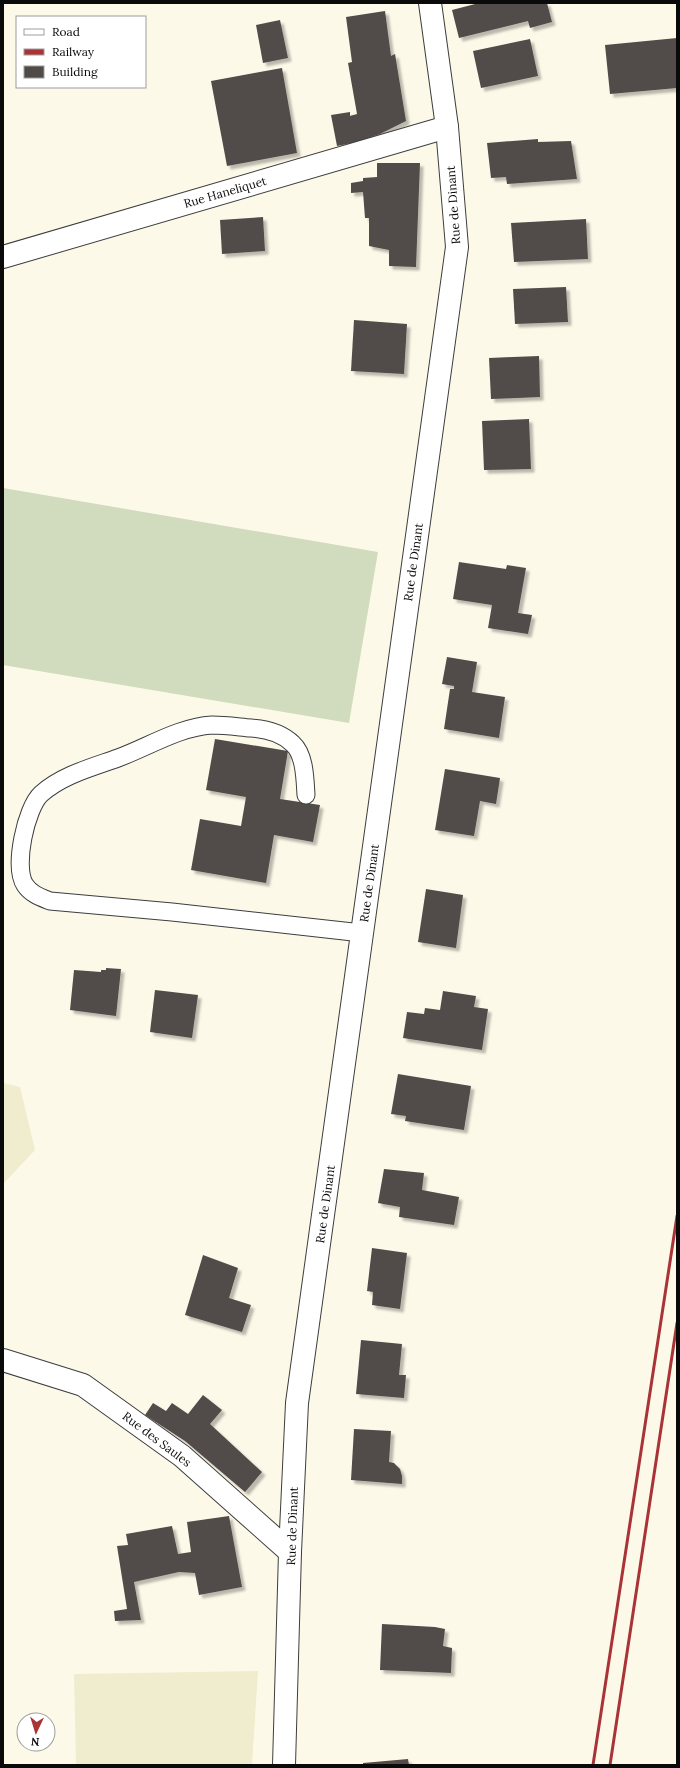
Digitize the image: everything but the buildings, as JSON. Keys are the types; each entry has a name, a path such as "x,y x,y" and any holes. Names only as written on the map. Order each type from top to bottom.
{"street":[{"name":"Rue de Dinant","path":"284,1765 290,1552 297,1403 457,247 447,127 430,3"},
{"name":"Rue Haneliquet","path":"3,257 447,127"},
{"name":"Rue des Saules","path":"3,1360 83,1385 182,1456 290,1552"}],"lane":[{"path":"306,795 303,764 294,744 279,734 261,729 211,725 182,732 82,771 59,782 40,794 28,816 23,837 20,863 24,884 34,895 50,901 172,912 362,933"}],"shaded area":[{"path":"3,1083 20,1087 35,1150 3,1184"},
{"path":"258,1671 252,1765 76,1765 74,1674"}],"green space":[{"path":"3,488 378,552 349,723 3,665"}],"railway":[{"path":"593,1765 677,1216"},
{"path":"610,1765 677,1323"}]}
